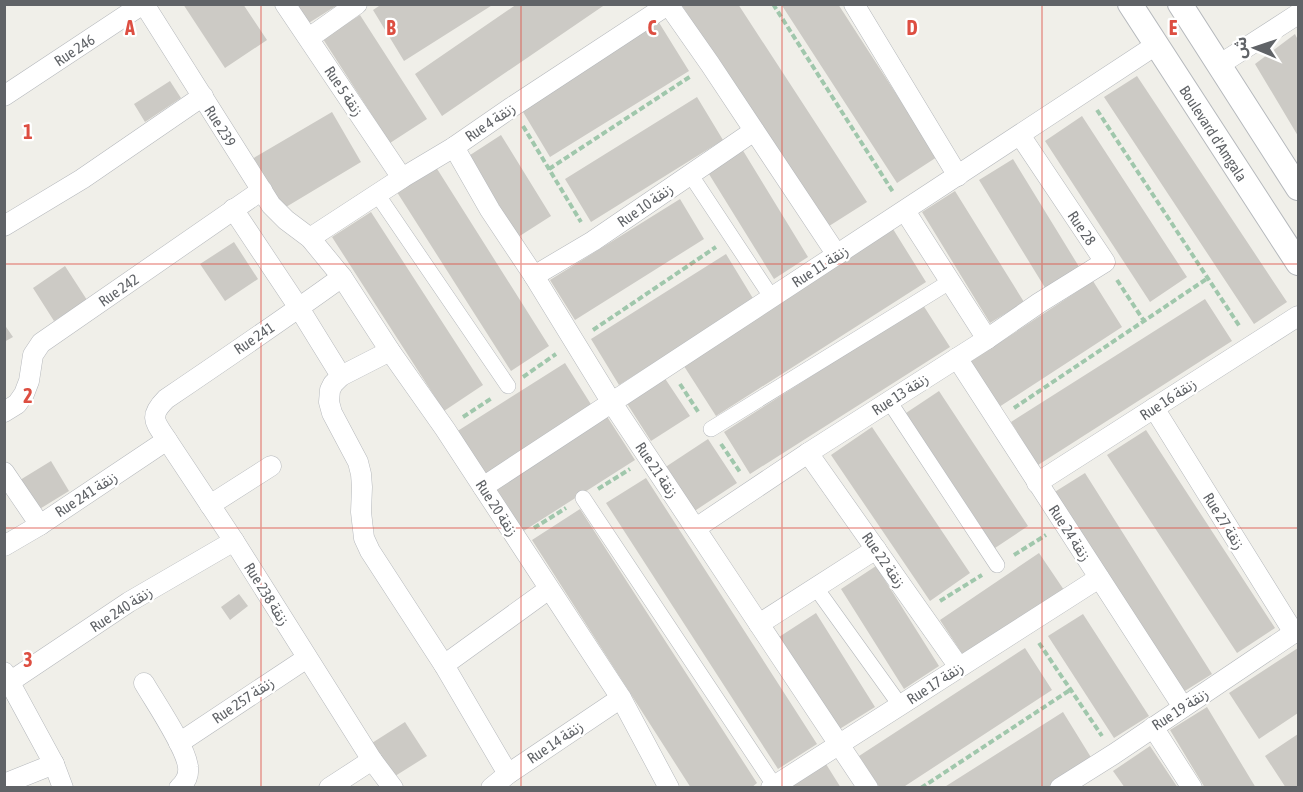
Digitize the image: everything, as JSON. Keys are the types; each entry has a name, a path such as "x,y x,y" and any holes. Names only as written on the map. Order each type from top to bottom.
{"street":[{"name":"Rue 246","path":"4,96 144,4"},
{"name":"Rue 239","path":"144,4 277,212 310,238"},
{"name":"Rue 5 زنقة","path":"285,4 402,178"},
{"path":"309,38 357,4"},
{"path":"854,4 958,176"},
{"name":"Boulevard d'Amgala","path":"1130,4 1299,262"},
{"path":"1179,4 1299,188"},
{"path":"668,5 837,255"},
{"name":"Rue 4 زنقة","path":"310,238 454,147 668,5"},
{"path":"1219,65 1299,14"},
{"name":"Rue 11 زنقة","path":"483,487 1156,45"},
{"path":"4,226 82,179 203,96"},
{"name":"Rue 10 زنقة","path":"534,276 593,241 754,131"},
{"name":"Rue 28","path":"1020,135 1105,262"},
{"name":"Rue 21 زنقة","path":"454,147 490,210 534,276 612,403 868,788"},
{"path":"690,174 772,298"},
{"name":"Rue 242","path":"4,412 17,404 24,394 29,381 33,355 41,343 262,190"},
{"path":"377,194 508,386"},
{"path":"233,209 341,376"},
{"path":"904,211 987,339"},
{"name":"Rue 20 زنقة","path":"310,238 342,277 445,429 621,698 669,788"},
{"name":"Rue 13 زنقة","path":"696,528 808,453 1105,262"},
{"name":"Rue 241","path":"166,399 342,277"},
{"path":"711,429 951,281"},
{"name":"Rue 16 زنقة","path":"1037,483 1299,316"},
{"path":"390,351 341,376 330,390 329,402 332,413 362,474 361,512 364,538 370,551 444,665 508,774"},
{"name":"Rue 24 زنقة","path":"957,358 1183,707"},
{"name":"Rue 238 زنقة","path":"166,399 155,414 157,424 166,440 234,541 372,760 393,788"},
{"path":"890,401 997,565"},
{"name":"Rue 27 زنقة","path":"1154,408 1296,631"},
{"name":"Rue 241 زنقة","path":"4,546 40,525 166,440"},
{"name":"Rue 22 زنقة","path":"808,453 959,667"},
{"path":"210,505 272,466"},
{"path":"4,472 40,525"},
{"path":"583,498 772,786"},
{"name":"Rue 240 زنقة","path":"8,677 129,602 234,541"},
{"path":"759,624 876,549"},
{"name":"Rue 17 زنقة","path":"772,786 1099,578"},
{"path":"816,588 900,705"},
{"path":"444,665 549,589"},
{"name":"Rue 19 زنقة","path":"1060,788 1296,631"},
{"name":"Rue 257 زنقة","path":"179,743 307,658"},
{"path":"8,677 54,764 63,788"},
{"path":"144,683 179,743 187,762 189,769 184,784 179,788"},
{"name":"Rue 14 زنقة","path":"491,788 508,774 621,698"},
{"path":"1153,727 1192,788"},
{"path":"329,788 372,760"},
{"path":"4,784 54,764"}],"path":[{"path":"773,4 904,211"},
{"path":"549,169 710,64"},
{"path":"1085,92 1252,346"},
{"path":"512,107 593,241"},
{"path":"575,342 731,237"},
{"name":"Rue 28","path":"1105,262 1144,321"},
{"path":"997,420 1208,278"},
{"path":"1027,625 1114,754"},
{"path":"921,788 1070,690"}],"building":[{"path":"183,4 243,4 267,40 225,68"},
{"path":"291,4 339,4 304,26"},
{"path":"382,4 494,4 404,61 373,10"},
{"path":"517,4 606,4 442,116 415,74"},
{"path":"681,4 738,4 867,202 826,228"},
{"path":"781,4 838,4 937,157 897,183"},
{"path":"360,15 427,119 390,143 323,39"},
{"path":"658,21 689,71 550,157 520,107"},
{"path":"1295,34 1298,40 1298,136 1255,64"},
{"path":"1137,76 1287,302 1254,324 1104,97"},
{"path":"170,81 181,98 145,122 134,104"},
{"path":"697,97 723,140 591,222 565,179"},
{"path":"332,112 361,162 281,210 252,159"},
{"path":"1082,116 1187,277 1150,302 1045,141"},
{"path":"501,135 551,216 515,239 464,159"},
{"path":"739,144 808,257 774,279 704,166"},
{"path":"1013,159 1081,270 1047,291 979,180"},
{"path":"434,164 549,346 511,371 395,189"},
{"path":"955,191 1024,302 990,323 922,212"},
{"path":"680,199 704,239 575,320 550,280"},
{"path":"371,212 483,385 444,411 332,237"},
{"path":"893,229 926,282 716,416 682,363"},
{"path":"234,242 258,279 225,301 200,264"},
{"path":"726,254 754,300 619,385 591,339"},
{"path":"65,266 87,300 54,321 33,288"},
{"path":"1093,281 1122,327 999,407 970,362"},
{"path":"1205,299 1232,341 1038,465 1011,422"},
{"path":"923,305 950,347 750,474 724,432"},
{"path":"4,324 13,337 4,342"},
{"path":"565,363 592,406 483,475 456,432"},
{"path":"664,377 690,416 651,441 626,402"},
{"path":"939,391 1028,526 995,548 906,413"},
{"path":"606,415 635,460 522,532 494,486"},
{"path":"872,427 970,573 930,601 831,455"},
{"path":"1146,430 1275,628 1237,653 1107,455"},
{"path":"708,439 737,483 693,512 664,468"},
{"path":"51,461 69,491 38,510 20,480"},
{"path":"1085,473 1212,674 1180,694 1053,493"},
{"path":"646,478 817,744 778,769 606,503"},
{"path":"580,509 757,783 751,788 691,788 532,540"},
{"path":"1039,553 1064,590 965,658 940,620"},
{"path":"876,566 939,666 904,689 841,589"},
{"path":"239,594 248,606 230,620 221,607"},
{"path":"816,613 875,707 838,730 779,637"},
{"path":"1083,614 1149,716 1114,738 1048,636"},
{"path":"1025,648 1052,690 902,788 880,788 859,756"},
{"path":"1298,648 1298,713 1259,739 1229,693"},
{"path":"1207,707 1256,788 1205,788 1170,730"},
{"path":"1063,712 1092,759 1046,788 943,788"},
{"path":"405,722 427,756 392,778 372,743"},
{"path":"1298,734 1298,788 1286,788 1265,756"},
{"path":"1150,746 1178,788 1125,788 1113,771"},
{"path":"826,764 841,788 789,788"}]}
